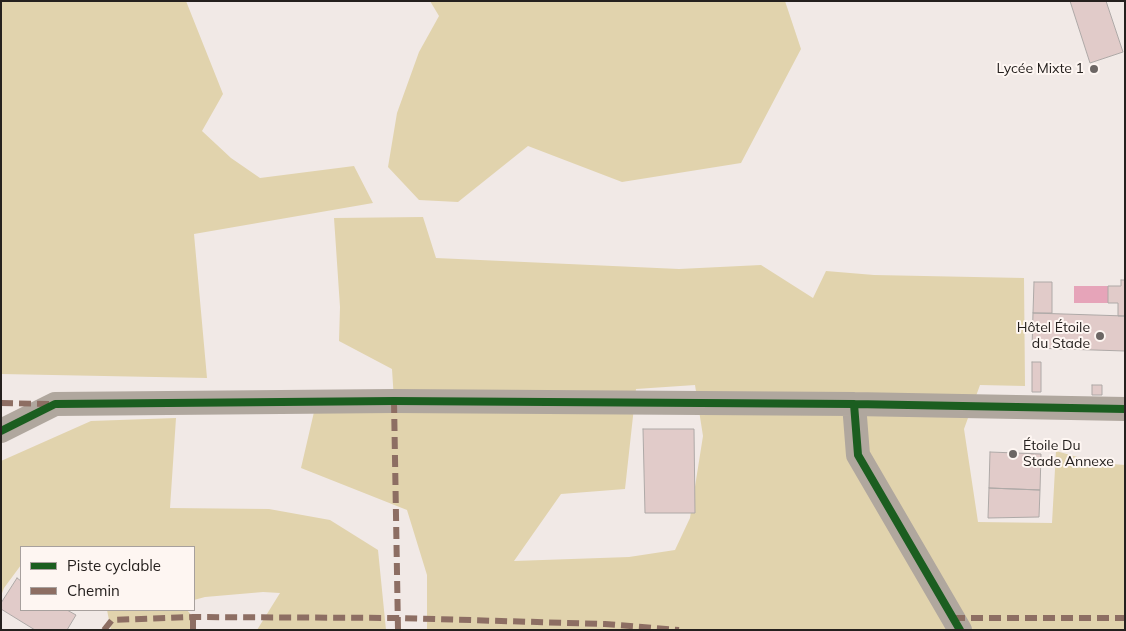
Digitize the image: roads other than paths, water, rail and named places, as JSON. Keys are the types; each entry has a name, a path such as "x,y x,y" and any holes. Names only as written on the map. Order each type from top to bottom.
{"street":[{"path":"1,430 55,404 394,401 854,404 1125,409"},
{"path":"854,404 858,455 960,630"}],"place":[{"name":"Lycée Mixte 1","path":"1094,69"},
{"name":"Hôtel Étoile du Stade","path":"1100,336"},
{"name":"Étoile Du Stade Annexe","path":"1013,454"}]}
